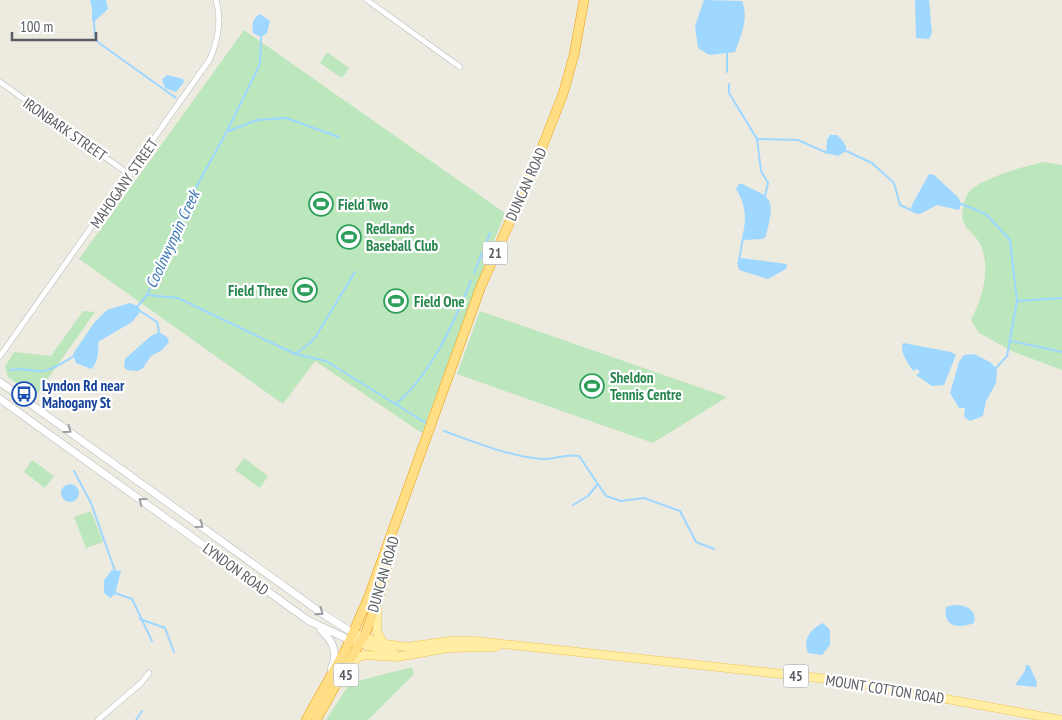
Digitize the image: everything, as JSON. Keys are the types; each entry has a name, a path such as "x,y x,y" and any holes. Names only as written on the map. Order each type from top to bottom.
{"highway":[{"name":"DUNCAN ROAD","path":"352,637 481,286 536,162 563,94 574,55 584,0"},
{"name":"DUNCAN ROAD","path":"318,720 362,640 378,602 402,505"},
{"name":"21","path":"305,720 352,637"}],"main road":[{"name":"LYNDON ROAD","path":"0,382 265,571 352,637"},
{"name":"LYNDON ROAD","path":"0,399 308,620 352,637"},
{"path":"256,583 265,571"},
{"path":"378,602 377,632 379,640 385,644"},
{"path":"305,720 333,665 336,654 328,636 308,620"},
{"name":"MOUNT COTTON ROAD","path":"352,637 407,647 461,640 847,681 1062,720"},
{"path":"362,640 398,653 454,644 503,648"},
{"name":"MOUNT COTTON ROAD","path":"318,720 354,661 360,656 397,658 456,647 527,648"}],"street":[{"name":"MAHOGANY STREET","path":"0,356 130,175 210,59 218,34 220,20 216,0"},
{"path":"367,0 460,68"},
{"name":"IRONBARK STREET","path":"0,82 130,175"},
{"path":"98,720 141,683 149,673"}],"green space":[{"path":"244,30 505,213 422,433 315,361 283,404 79,259"},
{"path":"327,52 349,68 342,78 320,63"},
{"path":"1044,162 1062,165 1062,370 1014,352 979,333 971,320 979,303 984,284 984,255 979,243 962,217 965,199 972,189 996,176"},
{"path":"83,311 95,312 35,397 8,377 5,367 14,352 51,356"},
{"name":"Sheldon Tennis Centre","path":"480,311 727,397 653,443 457,374"},
{"path":"244,458 268,476 260,488 235,470"},
{"path":"32,460 54,476 45,488 24,472"},
{"path":"91,511 103,542 86,548 74,517"},
{"path":"412,667 414,674 368,720 326,720 350,683"}],"water":[{"path":"90,0 106,0 108,9 94,22 92,21"},
{"path":"704,0 742,1 745,14 742,33 735,52 709,55 698,48 695,26"},
{"path":"915,0 929,0 932,33 929,39 916,38"},
{"path":"260,14 270,21 267,33 261,37 253,33 253,22"},
{"path":"167,75 183,79 184,82 176,92 165,88 162,80"},
{"path":"830,135 837,135 841,139 845,144 846,151 838,156 826,153 827,140"},
{"path":"929,174 934,175 958,197 961,204 959,210 937,205 920,214 914,213 911,208"},
{"path":"739,184 743,184 761,193 770,204 771,209 766,236 763,239 744,240 742,237 745,213 736,189"},
{"path":"741,258 787,264 786,269 768,279 739,270 737,262"},
{"path":"130,303 138,306 141,311 132,322 98,342 98,357 91,369 76,363 73,354 94,323 107,310"},
{"path":"159,332 167,337 169,342 162,350 151,356 143,368 138,371 127,370 124,367 125,359 151,336"},
{"path":"903,343 951,352 956,355 944,385 932,386 916,375 920,372 917,369 913,371 907,361 902,350"},
{"path":"974,354 990,362 997,369 996,383 986,401 983,416 970,421 964,417 965,408 959,408 950,393 959,362 964,355"},
{"path":"66,484 74,484 79,489 77,500 66,502 61,497 61,489"},
{"path":"112,570 121,571 115,594 110,598 104,593 104,580"},
{"path":"962,606 972,611 974,623 957,626 949,622 946,607"},
{"path":"823,623 830,630 830,645 822,655 808,653 806,644 811,631"},
{"path":"1026,665 1029,665 1037,682 1036,687 1015,685 1025,671"}],"waterway":[{"path":"94,22 95,38 99,43 176,98"},
{"name":"Coolnwynpin Creek","path":"137,307 147,295 187,204 227,131 260,64 261,37"},
{"path":"727,52 727,72"},
{"path":"729,84 729,93 757,139 761,171 768,183 765,196"},
{"path":"229,131 257,120 286,118 339,137"},
{"path":"757,139 798,140 827,153"},
{"path":"846,151 872,163 894,183 900,205 913,211"},
{"path":"959,203 986,214 1010,240 1017,301 1007,356 996,368"},
{"path":"474,273 490,233"},
{"path":"739,260 743,238"},
{"path":"295,354 316,336 355,272"},
{"path":"396,404 409,392 431,363 449,331 471,281"},
{"path":"147,295 178,298 295,354 326,361 426,423"},
{"path":"1017,301 1062,298"},
{"path":"140,311 157,322 159,332"},
{"path":"1011,341 1062,352"},
{"name":"Coolnwynpin Creek","path":"10,370 43,371 57,366 74,356"},
{"path":"444,431 516,455 541,459 569,455 579,456 606,496 621,501 644,498 680,511 696,542 714,549"},
{"path":"74,471 91,503 115,571"},
{"path":"573,505 588,496 597,485"},
{"path":"115,593 132,599 152,641"},
{"path":"140,619 165,628 174,652"},
{"path":"136,720 142,711"}],"place":[{"name":"Field Two","path":"321,204"},
{"name":"Redlands Baseball Club","path":"349,237"},
{"name":"Field Three","path":"305,290"},
{"name":"Field One","path":"396,301"},
{"name":"Sheldon Tennis Centre","path":"592,386"},
{"name":"Lyndon Rd near Mahogany St","path":"24,394"}]}
